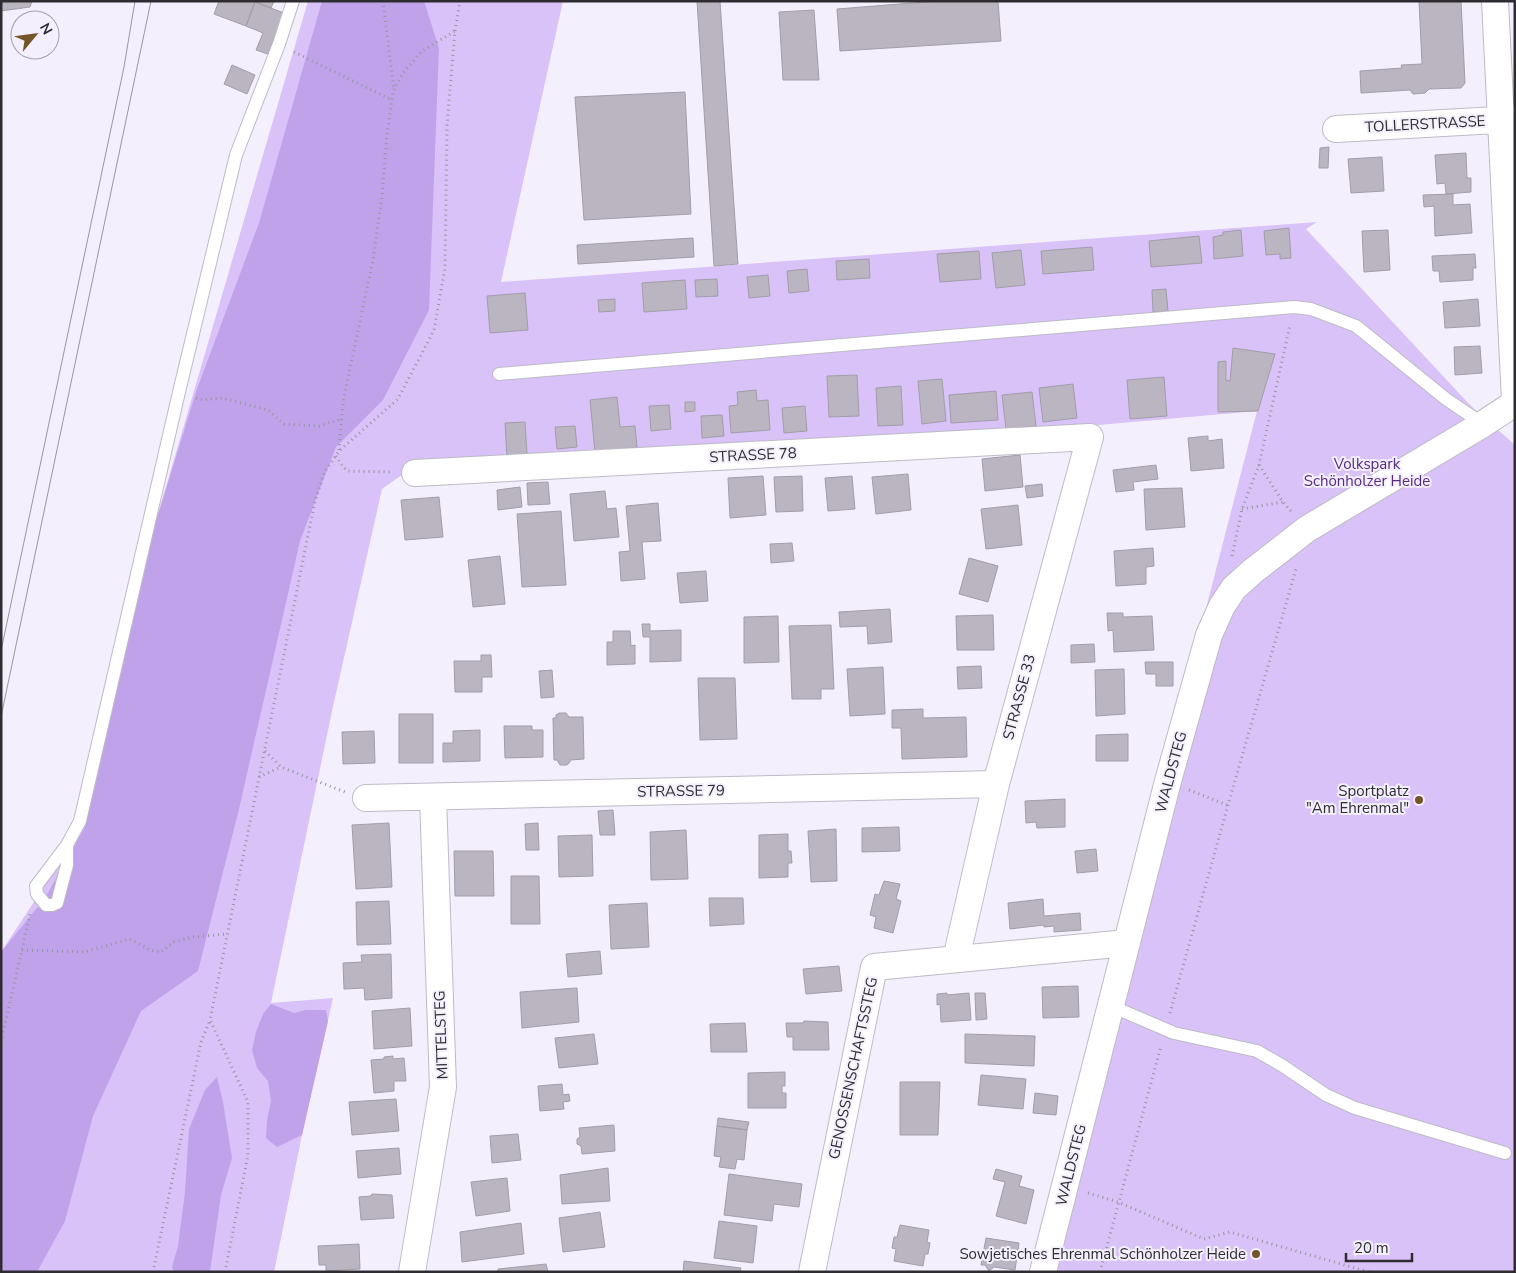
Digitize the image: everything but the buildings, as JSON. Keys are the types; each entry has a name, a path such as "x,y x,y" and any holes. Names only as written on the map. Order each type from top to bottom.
{"street":[{"path":"1494,1 1508,119 1503,410"},
{"name":"TOLLERSTRASSE","path":"1336,129 1508,119"},
{"name":"WALDSTEG","path":"1043,1272 1168,781 1209,635 1222,606 1234,588 1253,570 1307,529 1503,410"},
{"name":"STRASSE 78","path":"415,473 1090,437"},
{"name":"STRASSE 33","path":"956,960 996,784 1090,437"},
{"name":"STRASSE 79","path":"366,798 996,784"},
{"name":"MITTELSTEG","path":"412,1272 443,1088 433,796"},
{"name":"GENOSSENSCHAFTSSTEG","path":"812,1272 874,967 1127,943"}],"lane":[{"path":"66,845 67,865 57,902 52,905 46,905 37,894 36,886 66,845 80,821 236,155 279,44 293,1"},
{"path":"499,374 1294,307 1311,309 1356,326 1446,399 1503,410"},
{"path":"1111,1006 1174,1033 1257,1052 1283,1066 1326,1095 1355,1108 1505,1153"}],"path":[{"path":"383,1 394,91"},
{"path":"153,1272 201,1042 210,1020 315,501 324,473 339,451 398,399 434,330 445,268 447,126 455,30 460,1"},
{"path":"339,451 343,402 373,260 382,196 387,134 394,91 403,73 422,51 455,30"},
{"path":"279,44 392,100"},
{"path":"1232,557 1242,509 1258,465 1294,307"},
{"path":"179,392 203,400 222,398 268,410 284,424 319,426 342,419"},
{"path":"336,456 348,471 415,473"},
{"path":"1258,465 1283,502 1307,529"},
{"path":"1242,509 1283,502"},
{"path":"1100,1272 1228,805 1296,567"},
{"path":"265,751 281,767 300,773 337,790 366,798"},
{"path":"259,777 281,767"},
{"path":"1168,781 1228,805"},
{"path":"1,1042 36,886"},
{"path":"22,950 84,952 130,939 150,950 161,952 174,942 193,937 228,934"},
{"path":"210,1020 248,1102 248,1155 225,1272"},
{"path":"1066,1186 1118,1202 1204,1239 1230,1232 1369,1272"}],"green space":[{"name":"Volkspark Schönholzer Heide","path":"308,1 563,1 501,282 1317,222 1306,229 1470,405 1515,445 1515,1272 1051,1272 1195,651 1257,411 995,434 420,462 382,489 332,711 271,1003 333,998 274,1272 1,1272 1,952 85,824 156,521"}],"shaded area":[{"path":"322,1 424,1 439,48 429,310 383,400 336,447 300,541 239,809 198,971 141,1011 93,1116 65,1221 37,1272 1,1272 1,952 45,898 85,827 156,521 197,389 259,223"},
{"path":"271,1004 294,1013 306,1010 326,1010 328,1021 302,1135 277,1147 266,1138 271,1101 268,1081 257,1068 252,1050 263,1014"},
{"path":"217,1077 232,1158 221,1195 210,1272 174,1272 172,1267 178,1246 185,1192 189,1129 205,1090"}],"tram line":[{"path":"1,651 124,67 135,1"},
{"path":"1,717 151,1"}],"place":[{"name":"Sportplatz \"Am Ehrenmal\"","path":"1419,800"},
{"name":"Sowjetisches Ehrenmal Schönholzer Heide","path":"1256,1254"}]}
